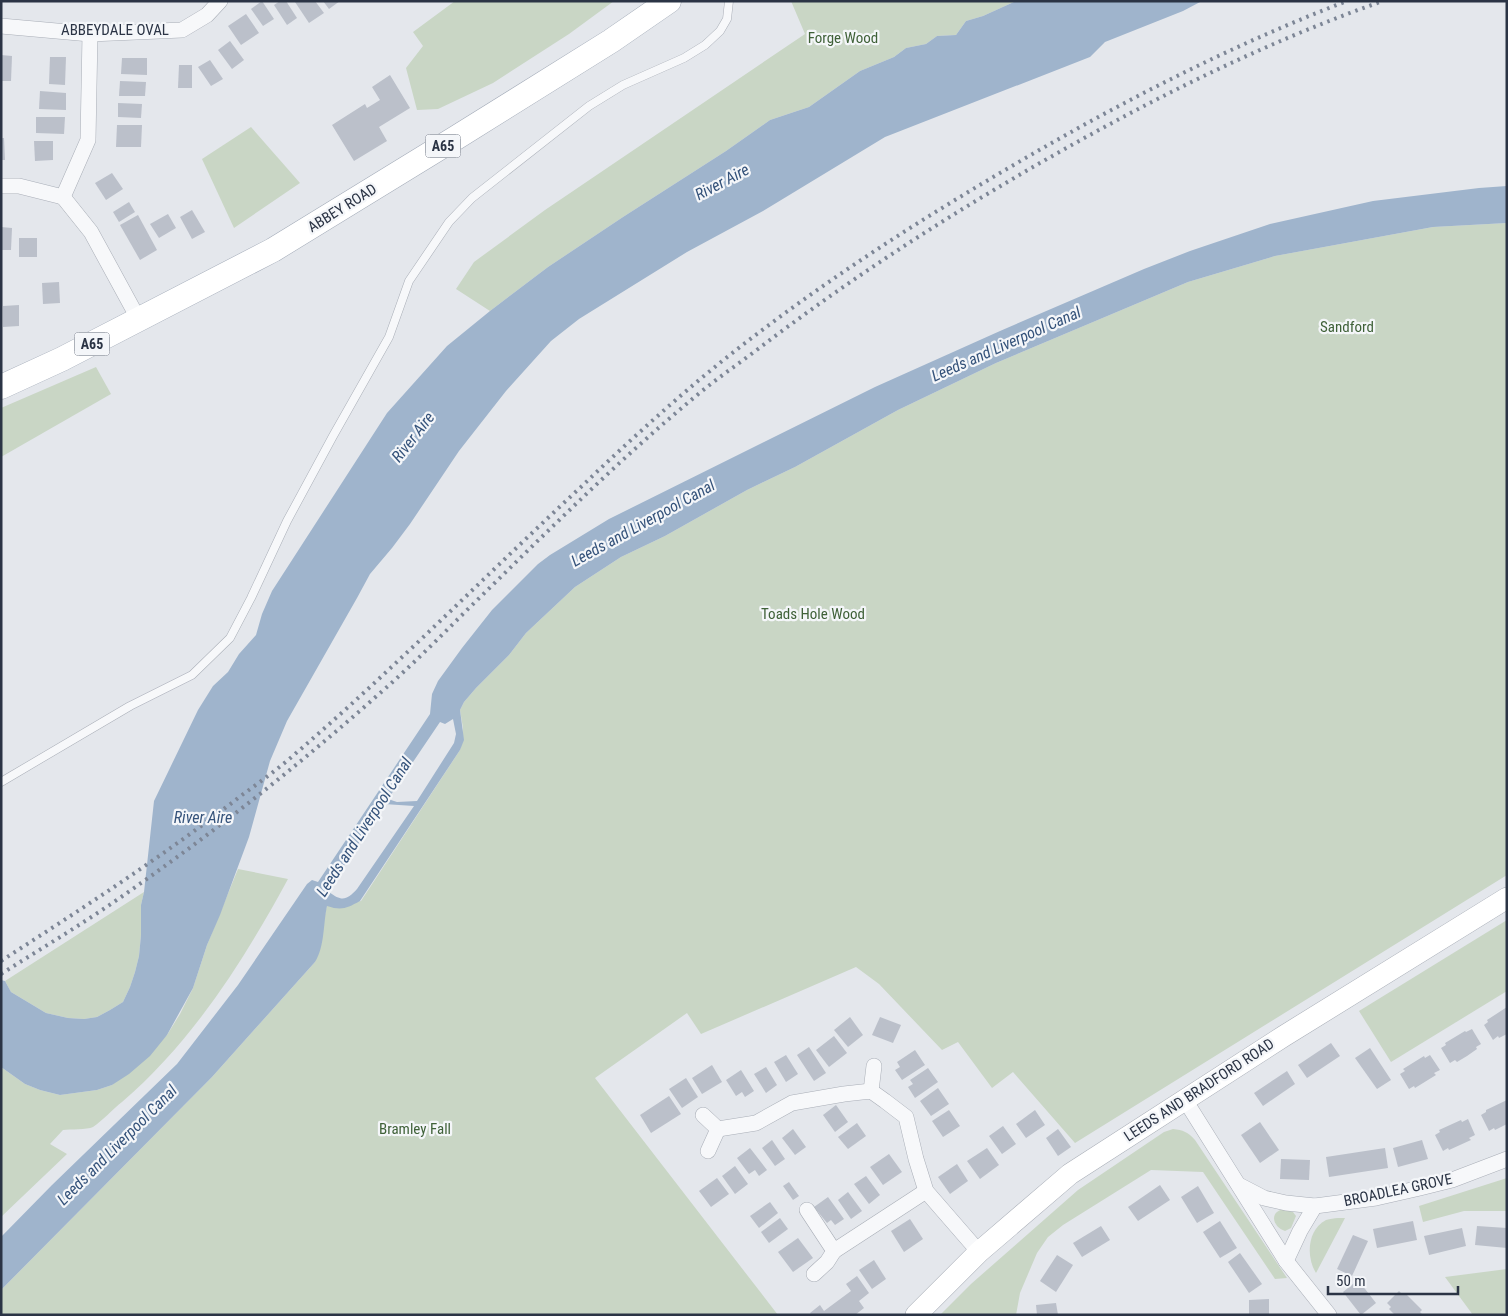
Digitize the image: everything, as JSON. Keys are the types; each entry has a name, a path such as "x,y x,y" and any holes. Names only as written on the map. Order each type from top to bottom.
{"main road":[{"name":"ABBEY ROAD","path":"1,387 45,368 273,250 602,46 668,1"},
{"name":"LEEDS AND BRADFORD ROAD","path":"916,1315 979,1252 1070,1174 1292,1031 1507,898"}],"street":[{"name":"ABBEYDALE OVAL","path":"1,26 90,34 182,30 207,15 220,1"},
{"path":"63,197 88,140 90,34"},
{"path":"1,186 19,186 63,197 91,232 139,320"},
{"path":"871,1092 874,1066"},
{"path":"718,1129 756,1123 792,1103 844,1094 871,1092 906,1117 926,1191 979,1252"},
{"path":"1185,1100 1286,1261 1329,1315"},
{"path":"703,1115 718,1129"},
{"path":"708,1151 718,1129"},
{"name":"BROADLEA GROVE","path":"1239,1185 1264,1198 1286,1203 1315,1206 1376,1198 1420,1188 1452,1180 1507,1158"},
{"path":"814,1274 827,1262 834,1251 926,1191"},
{"path":"1286,1261 1300,1231 1315,1206"},
{"path":"807,1210 834,1251"}],"lane":[{"path":"1,782 130,706 192,674 230,638 287,521 389,337 409,281 449,222 472,198 589,106 623,85 684,58 705,46 720,31 727,19 729,1"}],"green space":[{"path":"455,1 614,1 569,34 493,83 438,109 417,110 406,68 423,46 413,32"},
{"name":"Forge Wood","path":"791,1 1016,1 983,16 966,21 956,35 937,36 926,44 906,48 894,57 860,71 809,107 770,120 726,151 548,267 490,311 456,289 474,262 545,210 805,34"},
{"path":"251,127 300,183 234,228 202,159"},
{"path":"1507,223 1507,875 1075,1143 1013,1072 992,1088 958,1042 942,1050 879,984 856,967 701,1034 687,1013 595,1078 778,1315 1,1315 1,1290 212,1077 315,962 327,905 361,901 460,750 463,728 460,710 464,702 509,655 526,633 575,587 621,557 665,536 898,410 996,363 1188,282 1275,256 1433,227"},
{"path":"96,367 111,394 1,457 1,408"},
{"path":"238,869 288,879 235,969 194,1026 148,1078 93,1127 63,1130 50,1144 67,1154 1,1217 1,1067 25,1084 60,1095 97,1090 112,1085 167,1035 180,1014 193,988 207,945"},
{"path":"144,892 141,905 139,956 130,987 123,1002 97,1017 84,1019 68,1018 46,1013 11,992 5,981"},
{"path":"1507,920 1507,991 1391,1062 1359,1011"},
{"path":"1173,1129 1185,1132 1195,1140 1287,1278 1275,1279 1203,1172 1151,1170 1063,1225 1048,1237 1037,1253 1020,1293 1016,1315 940,1315 971,1284 1078,1190 1164,1132"},
{"path":"1507,1178 1507,1211 1464,1211 1423,1222 1419,1206"},
{"path":"1283,1209 1293,1212 1296,1216 1291,1228 1285,1231 1278,1227 1274,1220 1275,1214"},
{"path":"1345,1218 1316,1273 1310,1252 1310,1244 1315,1230 1326,1220"},
{"path":"1507,1269 1507,1315 1473,1315 1445,1277"}],"water":[{"name":"River Aire","path":"1016,1 1202,1 1183,11 1105,42 1090,57 885,137 763,211 687,252 579,319 551,341 506,391 459,451 410,524 370,574 287,721 270,761 249,837 207,945 193,988 167,1035 150,1056 129,1074 112,1085 97,1090 60,1095 25,1084 1,1067 1,980 5,981 11,992 46,1013 68,1018 84,1019 97,1017 123,1002 130,987 139,956 141,905 154,801 198,710 213,686 228,672 239,654 256,635 262,614 272,591 387,413 447,346 548,267 726,151 770,120 809,107 860,71 894,57 906,48 926,44 937,36 956,35 966,21 983,16"},
{"name":"Leeds and Liverpool Canal","path":"1507,186 1507,223 1433,227 1275,256 1188,282 996,363 898,410 665,536 621,557 575,587 526,633 509,655 464,702 460,710 464,740 460,750 360,901 344,908 327,906 321,949 315,962 212,1077 1,1290 1,1237 177,1064 238,985 307,884 312,880 318,882 430,714 432,694 438,681 462,648 492,610 538,564 550,555 609,519 875,387 1144,269 1270,224 1373,201","holes":["453,719 456,734 454,743 417,801 397,802 388,799 440,722 445,724","384,804 414,806 357,889 350,896 344,898 337,897 329,892 331,886"]}],"building":[{"path":"262,1 274,19 263,26 251,9"},
{"path":"280,1 286,1 297,18 287,25 274,5"},
{"path":"315,1 324,13 309,23 295,2"},
{"path":"323,1 340,1 329,9"},
{"path":"246,14 259,33 241,45 228,26"},
{"path":"230,41 244,60 232,69 218,50"},
{"path":"1,55 12,56 11,81 1,81"},
{"path":"50,57 66,57 65,85 49,84"},
{"path":"122,58 147,58 147,75 121,74"},
{"path":"210,60 223,79 211,86 198,67"},
{"path":"179,65 192,65 192,88 178,88"},
{"path":"390,75 410,108 379,127 387,141 354,161 332,125 365,104 367,108 380,100 372,87"},
{"path":"120,81 146,82 145,96 119,96"},
{"path":"40,91 66,93 66,110 39,109"},
{"path":"118,103 142,104 141,118 118,117"},
{"path":"36,117 65,117 64,134 36,133"},
{"path":"117,125 142,125 141,147 116,147"},
{"path":"1,138 4,138 5,160 1,160"},
{"path":"34,141 53,141 53,160 35,161"},
{"path":"112,173 123,189 106,200 95,183"},
{"path":"129,202 135,212 119,222 113,212"},
{"path":"192,210 205,232 192,239 180,217"},
{"path":"168,214 176,228 159,238 150,224"},
{"path":"138,215 157,250 140,260 120,225"},
{"path":"1,227 12,228 11,250 1,250"},
{"path":"19,238 37,238 37,257 19,257"},
{"path":"59,282 60,303 43,304 42,283"},
{"path":"19,305 19,326 3,327 3,306"},
{"path":"1507,1007 1507,1034 1499,1038 1498,1036 1493,1040 1484,1025 1488,1022 1487,1020"},
{"path":"850,1017 863,1035 848,1047 834,1030"},
{"path":"880,1017 901,1025 893,1043 872,1035"},
{"path":"1472,1029 1481,1044 1467,1056 1457,1062 1455,1060 1450,1063 1441,1048 1446,1045 1445,1043"},
{"path":"834,1036 847,1053 829,1067 816,1050"},
{"path":"1331,1043 1340,1056 1307,1078 1298,1065"},
{"path":"809,1047 826,1073 814,1081 797,1055"},
{"path":"1370,1048 1391,1080 1377,1089 1355,1058"},
{"path":"915,1050 925,1065 902,1080 895,1070 900,1067 897,1062"},
{"path":"786,1055 798,1074 786,1082 774,1062"},
{"path":"1430,1055 1440,1070 1434,1073 1436,1075 1415,1088 1414,1086 1409,1089 1400,1074 1405,1071 1403,1069 1424,1056 1425,1058"},
{"path":"712,1065 722,1082 702,1094 692,1078"},
{"path":"766,1067 777,1085 766,1093 754,1074"},
{"path":"928,1068 938,1082 915,1098 908,1087 913,1084 910,1080"},
{"path":"741,1070 754,1091 745,1097 742,1092 736,1096 726,1080"},
{"path":"1287,1071 1295,1084 1263,1106 1254,1093"},
{"path":"686,1078 698,1097 682,1108 669,1089"},
{"path":"938,1088 949,1104 931,1116 920,1101"},
{"path":"669,1096 681,1114 651,1133 640,1115"},
{"path":"1507,1100 1507,1124 1489,1131 1481,1115 1486,1110"},
{"path":"836,1105 848,1122 835,1132 823,1115"},
{"path":"949,1110 960,1126 943,1137 932,1121"},
{"path":"1035,1110 1045,1125 1026,1138 1016,1124"},
{"path":"1468,1119 1475,1135 1469,1138 1471,1140 1443,1151 1435,1135 1440,1132 1439,1130 1461,1120 1462,1122"},
{"path":"1260,1122 1279,1150 1260,1163 1241,1135"},
{"path":"857,1123 866,1136 848,1149 838,1137"},
{"path":"1003,1126 1016,1144 1002,1154 989,1136"},
{"path":"793,1129 806,1147 795,1155 782,1138"},
{"path":"1058,1129 1071,1147 1058,1156 1046,1138"},
{"path":"772,1140 785,1159 775,1166 762,1148"},
{"path":"1422,1140 1428,1159 1398,1167 1393,1148"},
{"path":"750,1148 767,1170 759,1176 755,1170 749,1174 737,1158"},
{"path":"987,1148 999,1165 980,1179 967,1161"},
{"path":"1385,1148 1388,1168 1329,1177 1326,1157"},
{"path":"889,1154 902,1172 883,1185 870,1167"},
{"path":"1281,1159 1310,1160 1309,1180 1280,1179"},
{"path":"957,1164 968,1181 950,1194 938,1177"},
{"path":"735,1166 748,1184 735,1194 722,1176"},
{"path":"866,1176 880,1195 869,1204 854,1184"},
{"path":"717,1178 729,1194 711,1207 699,1191"},
{"path":"789,1182 799,1196 793,1200 783,1186"},
{"path":"1160,1185 1170,1200 1138,1221 1128,1207"},
{"path":"1198,1186 1214,1213 1197,1223 1181,1197"},
{"path":"848,1192 862,1211 851,1219 838,1200"},
{"path":"828,1197 844,1219 835,1225 831,1220 827,1223 814,1207"},
{"path":"770,1202 778,1213 759,1228 750,1216"},
{"path":"780,1218 788,1229 769,1243 761,1232"},
{"path":"910,1219 923,1239 904,1252 891,1231"},
{"path":"1220,1221 1237,1248 1220,1258 1203,1232"},
{"path":"1413,1221 1417,1240 1377,1248 1373,1229"},
{"path":"1101,1226 1110,1240 1082,1257 1073,1243"},
{"path":"1477,1226 1507,1228 1507,1248 1475,1245"},
{"path":"1462,1228 1466,1246 1429,1255 1424,1236"},
{"path":"1353,1235 1368,1241 1352,1276 1337,1269"},
{"path":"798,1238 813,1258 793,1272 778,1252"},
{"path":"1240,1253 1262,1284 1249,1293 1228,1262"},
{"path":"1057,1255 1073,1265 1056,1292 1040,1281"},
{"path":"874,1260 886,1279 872,1289 859,1270"},
{"path":"857,1276 869,1293 859,1301 864,1308 855,1315 811,1315 810,1313 820,1305 824,1311 851,1291 846,1284"},
{"path":"1358,1280 1376,1303 1361,1315 1343,1292"},
{"path":"1399,1291 1403,1295 1405,1293 1422,1310 1420,1312 1423,1315 1395,1315 1389,1309 1391,1307 1387,1303"},
{"path":"1269,1299 1269,1315 1249,1315 1249,1300"},
{"path":"1056,1303 1058,1315 1037,1315 1036,1305"}],"railway":[{"path":"1,961 154,860 282,765 368,689 652,421 726,358 796,305 868,255 942,208 1097,118 1220,55 1347,1"},
{"path":"1,974 157,872 286,773 401,674 579,501 666,421 711,384 822,302 887,257 953,215 1108,125 1243,57 1336,18 1383,1"}],"park label":[{"name":"Sandford","path":"1347,327"},
{"name":"Toads Hole Wood","path":"813,614"},
{"name":"Bramley Fall","path":"415,1129"}]}
